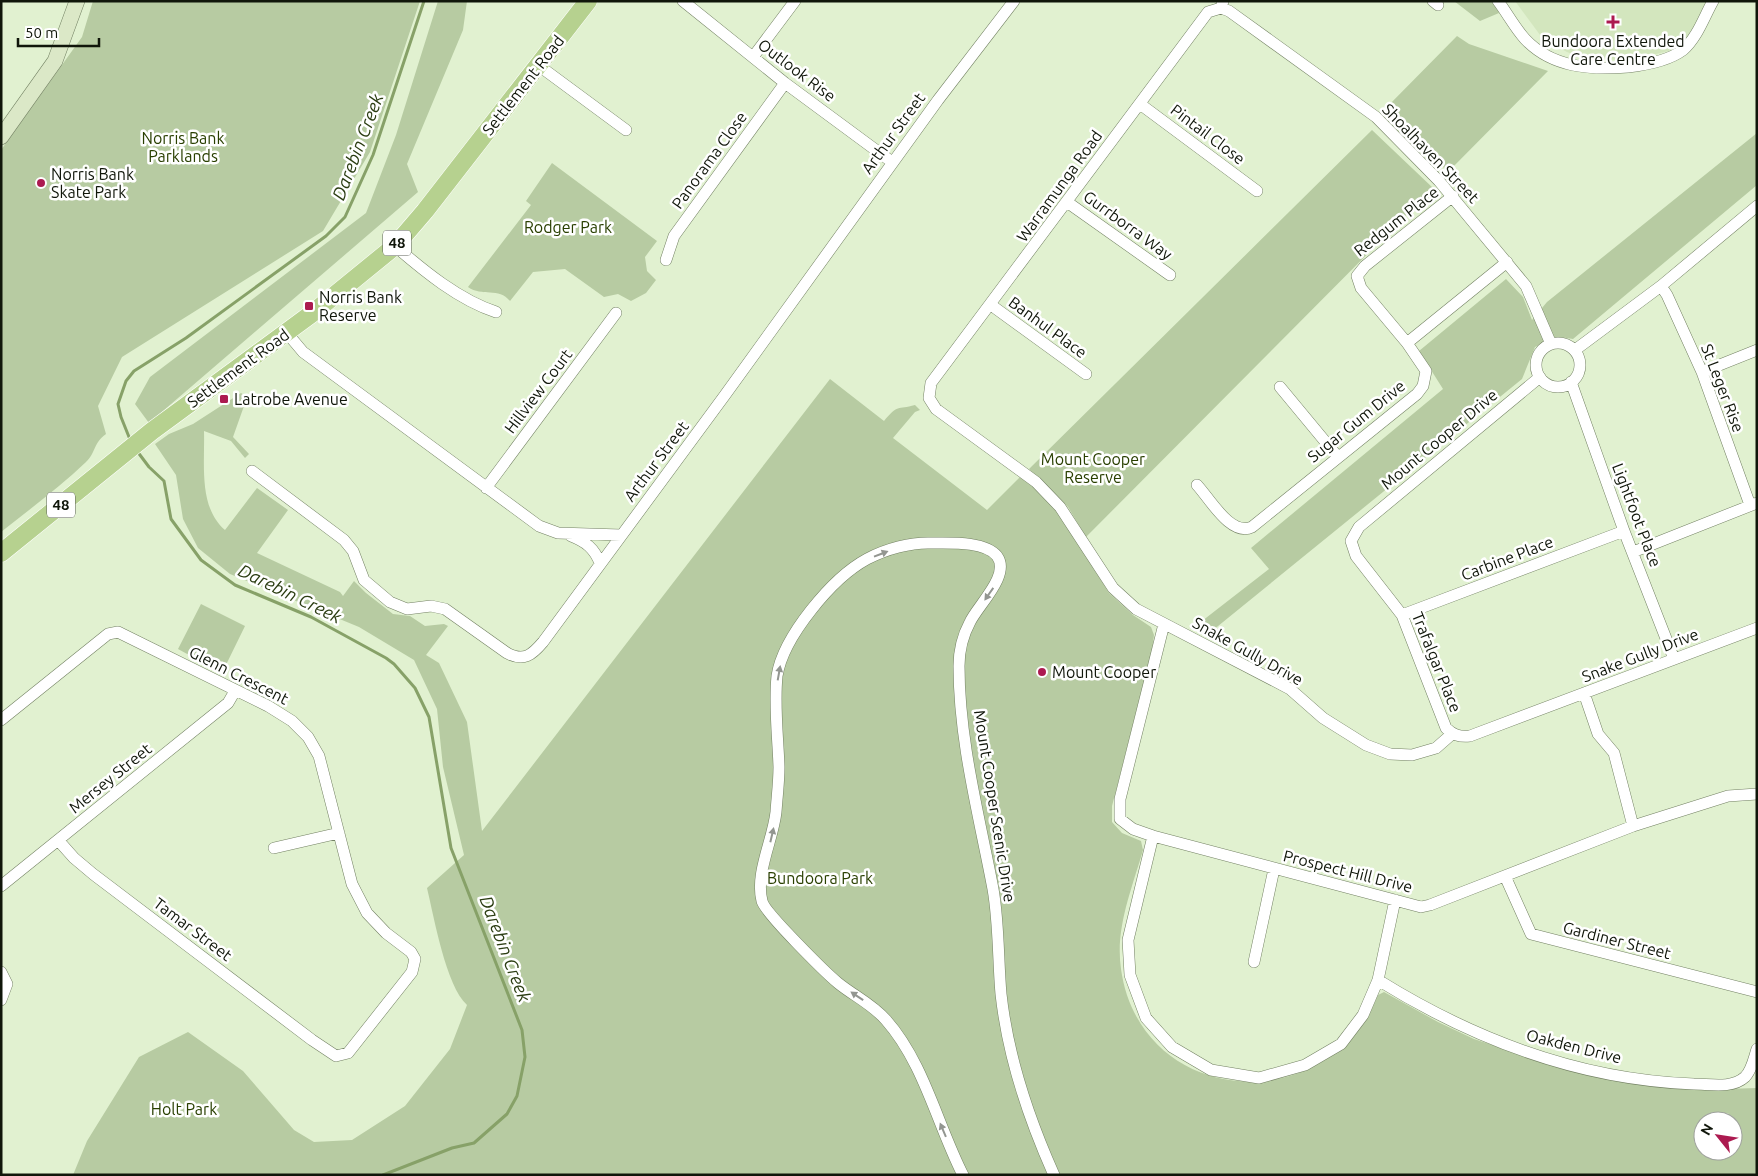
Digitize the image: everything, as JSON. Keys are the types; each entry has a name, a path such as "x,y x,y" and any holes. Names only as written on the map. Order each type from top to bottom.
{"main road":[{"name":"Settlement Road","path":"1,553 152,431 287,333 394,246 425,211 588,1"}],"street":[{"path":"1,137 55,61 77,1"},
{"name":"Outlook Rise","path":"683,1 785,83 892,162"},
{"path":"753,57 795,1"},
{"name":"Arthur Street","path":"252,471 344,540 353,551 364,580 390,602 404,608 431,606 445,609 517,658 522,658 534,652 730,387 892,162 1014,1"},
{"path":"1498,1 1525,39 1534,46 1557,60 1578,68 1605,69 1638,66 1661,60 1681,51 1688,45 1713,1"},
{"name":"Warramunga Road","path":"929,398 932,382 1208,12 1222,4"},
{"name":"Shoalhaven Street","path":"1222,4 1229,11 1376,117 1453,196 1526,286 1551,344"},
{"path":"538,65 626,130"},
{"name":"Panorama Close","path":"666,260 674,236 785,83"},
{"name":"Pintail Close","path":"1140,104 1257,191"},
{"name":"Redgum Place","path":"1407,343 1361,288 1357,276 1365,266 1453,196"},
{"name":"Gurrborra Way","path":"1067,202 1170,275"},
{"path":"1575,350 1660,286 1757,206"},
{"path":"394,246 463,296 482,308 496,312"},
{"path":"1407,343 1507,262"},
{"name":"St Leger Rise","path":"1660,286 1667,295 1702,372 1753,504"},
{"name":"Banhul Place","path":"991,305 1086,374"},
{"name":"Hillview Court","path":"486,488 616,313"},
{"path":"287,333 303,352 539,526 551,532 567,534 621,535"},
{"name":"Sugar Gum Drive","path":"1198,485 1230,524 1235,528 1248,529 1417,394 1423,386 1426,371 1407,343"},
{"path":"1562,343 1575,350 1580,365 1576,378 1565,386 1551,386 1540,377 1536,364 1537,358 1540,352 1551,344 1562,343"},
{"path":"1702,372 1757,350"},
{"name":"Mount Cooper Drive","path":"1359,527 1540,377"},
{"name":"Lightfoot Place","path":"1571,382 1624,531 1674,659"},
{"path":"1280,387 1338,457"},
{"name":"Snake Gully Drive","path":"929,398 936,409 1036,482 1060,507 1113,588 1136,609 1290,689 1323,718 1366,745 1390,754 1412,755 1436,748 1452,734 1461,737 1470,736 1757,628"},
{"path":"1633,552 1753,504"},
{"name":"Trafalgar Place","path":"1359,527 1351,541 1356,556 1402,615 1446,728 1452,734"},
{"name":"Carbine Place","path":"1402,615 1624,531"},
{"path":"567,534 588,544 596,553 600,563"},
{"name":"Mount Cooper Scenic Drive","path":"963,1175 915,1066 900,1038 883,1017 865,1001 838,982 774,920 764,908 760,897 760,882 775,820 779,773 776,701 782,658 804,622 841,578 867,560 898,547 919,543 978,546 996,555 1000,563 1000,575 973,616 965,633 960,651 959,665 965,741 975,810 993,893 1002,996 1008,1038 1032,1125 1054,1175"},
{"name":"Prospect Hill Drive","path":"1164,624 1120,799 1120,819 1133,829 1153,836 1421,906 1430,905 1633,826 1728,796 1757,794"},
{"name":"Glenn Crescent","path":"1,720 108,634 118,632 268,706 292,722 308,737 319,756 352,884 367,913 386,933"},
{"name":"Mersey Street","path":"1,886 228,703 235,691"},
{"path":"1584,693 1598,734 1614,753 1633,826"},
{"path":"274,848 339,833"},
{"path":"1153,836 1128,940 1130,975 1146,1018 1172,1047 1211,1070 1259,1078 1305,1065 1341,1044 1363,1015 1378,980 1395,900"},
{"name":"Tamar Street","path":"58,840 74,858 93,874 312,1040 336,1056 348,1053 412,972 415,959 411,952 386,933"},
{"path":"1254,962 1274,869"},
{"name":"Gardiner Street","path":"1505,876 1531,934 1757,992"},
{"path":"1,972 7,984 1,1000"},
{"name":"Oakden Drive","path":"1378,980 1420,1006 1481,1036 1547,1059 1604,1073 1680,1083 1728,1085 1745,1077 1754,1062 1757,1049"}],"shaded area":[{"name":"Bundoora Extended Care Centre","path":"1515,1 1707,1 1689,36 1672,50 1633,60 1584,59 1567,52 1543,39"}],"green space":[{"name":"Norris Bank Parklands","path":"93,1 420,1 370,152 323,231 122,357 98,406 106,434 99,441 89,459 1,532 1,150 82,37"},
{"path":"438,1 467,1 463,30 407,164 418,192 149,423 135,404 150,377 366,213 396,135"},
{"path":"1454,1 1493,1 1499,13 1480,21"},
{"path":"1457,36 1469,44 1548,71 1448,172 1385,109"},
{"name":"Mount Cooper Reserve","path":"1372,130 1433,188 1086,537 1068,507 1029,469"},
{"path":"1757,133 1757,185 1573,339 1560,337 1535,347 1522,379 1207,635 1193,628 1269,569 1251,548 1443,389 1419,351 1506,279 1523,297 1532,320 1547,302"},
{"name":"Rodger Park","path":"552,163 657,241 645,257 647,271 656,280 646,293 631,301 618,294 604,297 565,269 533,272 510,301 501,294 473,290 468,287 531,205 526,201"},
{"name":"Bundoora Park","path":"830,379 884,421 895,410 915,405 920,410 915,412 893,438 987,510 1021,476 1047,498 1061,516 1109,593 1133,615 1151,627 1154,635 1152,651 1112,806 1112,822 1122,833 1141,841 1143,850 1122,924 1120,939 1121,969 1135,1015 1162,1049 1197,1071 1237,1081 1279,1079 1319,1064 1353,1036 1378,995 1384,992 1438,1022 1474,1039 1569,1070 1725,1089 1757,1088 1757,1175 73,1175 87,1141 139,1057 188,1032 243,1071 294,1130 314,1142 352,1140 405,1106 450,1049 467,1005 453,983 447,967 427,888 464,855 443,767 437,709 414,660 359,627 230,574 198,548 183,519 176,475 155,444 169,434 193,424 241,393 249,398 244,406 233,437 249,454 245,458 231,441 204,431 205,484 210,509 216,520 225,530 257,488 288,510 257,553 340,592 343,596 354,581 393,614 410,616 425,626 444,624 448,626 426,655 439,663 467,722 482,831"},
{"path":"201,604 245,626 222,673 178,649"}],"waterway":[{"name":"Darebin Creek","path":"131,442 118,404 126,381 134,371 186,338 326,236 345,217 373,155 424,1"},
{"name":"Darebin Creek","path":"137,451 149,467 164,481 171,519 201,560 235,585 311,617 386,658 394,664 415,688 429,717 451,848 522,1030 525,1057 517,1096 507,1114 474,1143 452,1148 383,1175"}],"place":[{"name":"Bundoora Extended Care Centre","path":"1613,22"},
{"name":"Norris Bank Skate Park","path":"41,183"},
{"name":"Norris Bank Reserve","path":"309,306"},
{"name":"Latrobe Avenue","path":"224,399"},
{"name":"Mount Cooper","path":"1042,672"}],"park label":[{"name":"Holt Park","path":"184,1109"}]}
